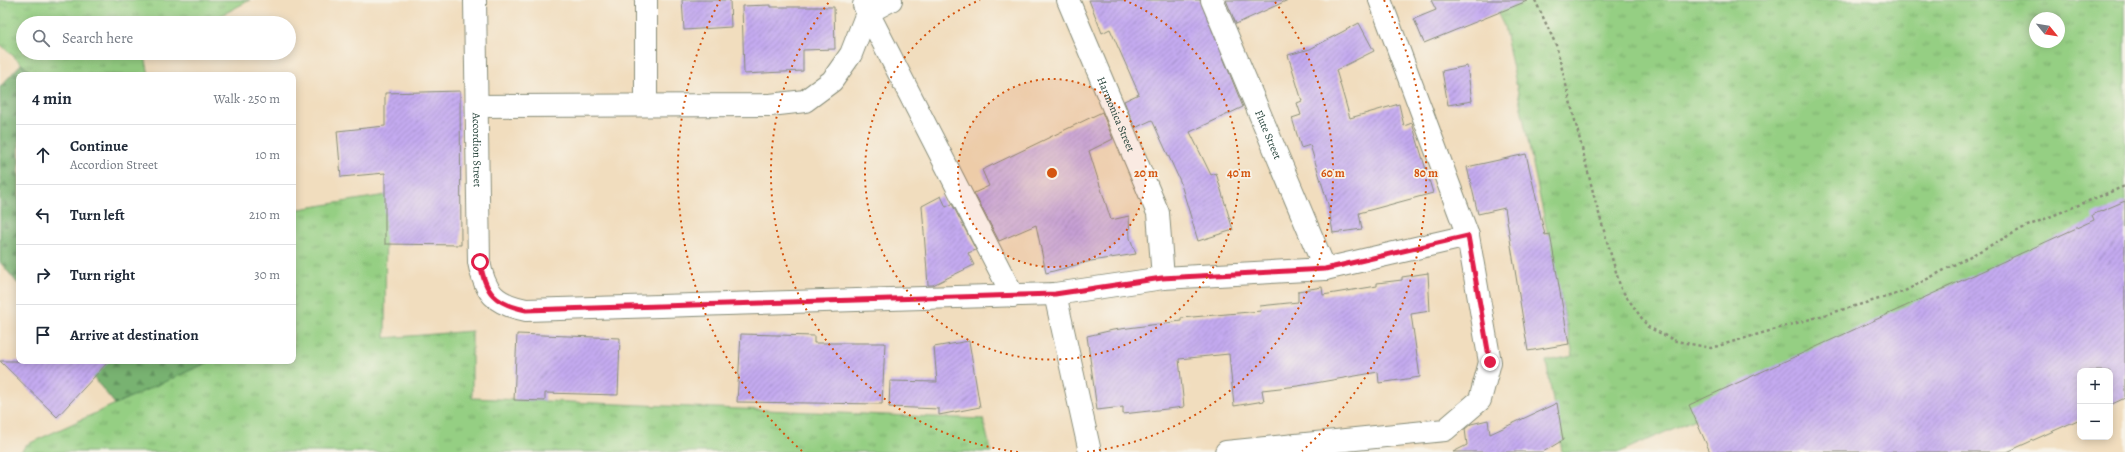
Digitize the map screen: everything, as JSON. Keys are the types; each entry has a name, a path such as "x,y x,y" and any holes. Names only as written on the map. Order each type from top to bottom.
{"street":[{"name":"Accordion Street","path":"475,0 480,262 482,280 492,296 508,307 526,310 1013,296"},
{"path":"646,0 646,105"},
{"path":"865,7 891,0"},
{"name":"Harmonica Street","path":"1068,0 1158,212 1162,278"},
{"name":"Flute Street","path":"1212,0 1325,269"},
{"path":"1226,452 1445,430 1480,400 1490,362 1468,236 1380,0"},
{"path":"478,106 770,105 805,101 832,81 851,54 865,7"},
{"path":"865,7 1013,296 1055,294 1162,278 1325,269 1468,236"},
{"path":"1055,294 1090,452"}],"path":[{"path":"1535,0 1556,45 1594,200 1620,289 1648,327 1676,341 1710,348 1902,292 2026,227 2125,186"}],"green space":[{"path":"0,0 250,0 220,16 16,16 16,59 0,44"},
{"path":"1491,0 2125,0 2125,230 1620,452 1562,452 1546,361 1573,356 1504,26"},
{"path":"18,60 146,60 148,72 31,72"},
{"path":"21,64 30,72 16,72 16,281 0,262 0,87"},
{"path":"386,195 385,338 472,331 472,398 983,419 991,452 21,452 26,445 202,364 296,364 296,210"},
{"path":"82,364 205,364 115,404"}],"building":[{"path":"682,0 730,0 731,27 684,30"},
{"path":"1089,0 1200,0 1243,107 1190,132 1211,175 1216,173 1233,230 1198,241 1180,181 1152,120 1135,128 1124,101 1139,94 1110,29 1102,33"},
{"path":"1226,0 1288,0 1236,24"},
{"path":"1431,0 1527,1 1424,43 1414,19 1436,10"},
{"path":"770,5 770,7 834,7 835,49 803,50 803,71 744,74 742,6"},
{"path":"1359,23 1374,51 1336,70 1350,118 1399,104 1404,126 1412,123 1433,193 1359,213 1362,229 1333,233 1328,204 1310,145 1301,148 1292,118 1301,115 1297,103 1302,101 1288,55 1310,49"},
{"path":"1467,66 1472,101 1448,105 1442,71"},
{"path":"460,91 461,245 385,244 385,173 341,177 337,131 385,126 385,93"},
{"path":"1102,112 1113,139 1089,151 1111,220 1129,216 1130,238 1136,254 1091,261 1046,273 1036,225 999,241 974,193 989,186 982,170"},
{"path":"1526,154 1545,235 1550,234 1569,344 1528,351 1505,208 1478,214 1467,167"},
{"path":"941,196 946,207 952,204 976,250 968,253 974,265 933,285 928,285 922,206"},
{"path":"2125,201 2125,398 2113,404 2113,368 2077,368 2077,420 2007,452 1710,452 1689,405 2094,220 2092,215"},
{"path":"1428,273 1430,311 1411,314 1420,377 1379,383 1378,372 1298,386 1262,390 1264,401 1234,406 1229,354 1179,359 1184,407 1123,414 1123,407 1097,410 1087,336 1113,330 1181,321 1181,318 1261,311 1260,306 1298,302 1298,291 1322,287 1323,295 1377,286 1377,283 1402,280 1402,277"},
{"path":"517,334 620,338 618,395 545,393 545,401 514,400"},
{"path":"741,334 814,336 814,343 885,343 882,404 737,402"},
{"path":"969,341 980,407 939,415 939,409 889,407 890,381 937,382 934,347"},
{"path":"0,361 16,361 16,364 106,364 57,417"},
{"path":"1557,403 1563,440 1543,452 1453,452 1467,445 1465,429 1471,424 1488,420 1490,434"}],"route":[{"path":"480,262 482,280 492,296 508,307 526,310 1055,294 1162,278 1325,269 1468,236 1490,362"}]}
